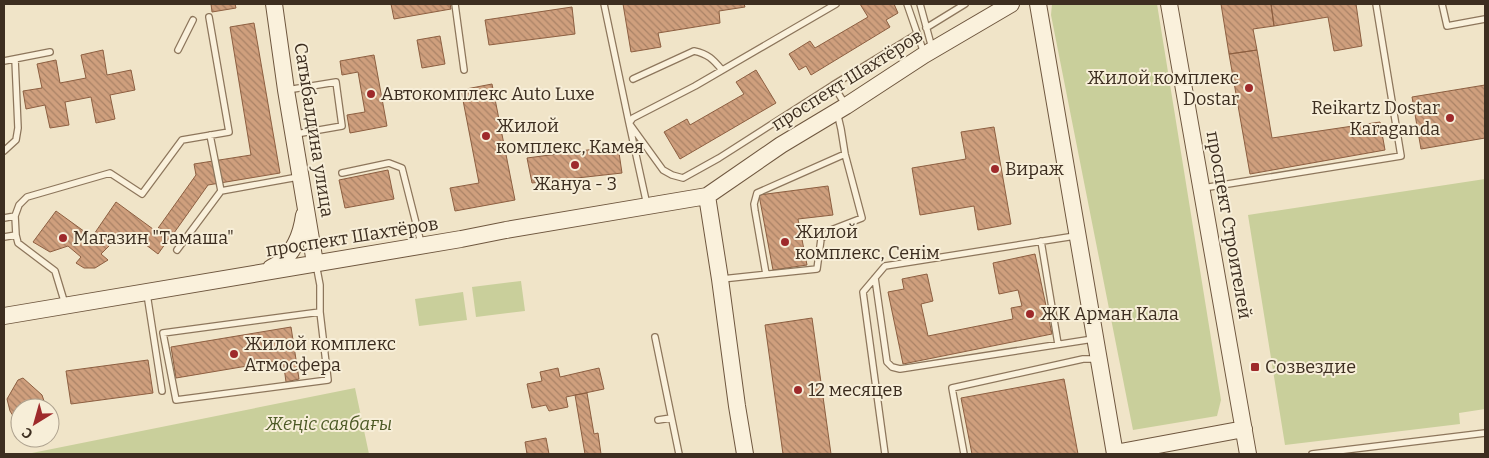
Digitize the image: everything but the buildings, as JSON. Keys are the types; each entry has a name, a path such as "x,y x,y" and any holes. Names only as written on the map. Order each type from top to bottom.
{"main road":[{"name":"Сатыбалдина улица","path":"274,4 286,90 315,263"},
{"name":"проспект Шахтёров","path":"4,316 707,196 781,145 929,52 1011,4"},
{"path":"1038,4 1115,453 1244,429"},
{"name":"проспект Строителей","path":"1169,4 1248,454"},
{"path":"707,196 745,454"},
{"path":"265,272 289,256 297,243 303,226 306,206"}],"lane":[{"path":"455,4 464,70"},
{"path":"604,4 647,207"},
{"path":"629,123 633,118 722,70 836,4"},
{"path":"907,4 917,34 929,52"},
{"path":"920,4 929,52"},
{"path":"926,28 965,4"},
{"path":"1202,188 1401,156 1376,4"},
{"path":"1442,4 1447,26 1485,19"},
{"path":"66,305 55,271 18,243 15,216 19,205 27,197 110,173 142,194 182,140 229,132 209,17"},
{"path":"178,50 194,20"},
{"path":"629,123 663,170 683,178 724,155 833,84 917,34"},
{"path":"633,80 694,51 703,53 714,60 722,70"},
{"path":"4,61 50,52"},
{"path":"4,151 16,140 18,128 15,59"},
{"path":"286,90 336,82 342,126 294,135"},
{"path":"720,279 817,269 821,240 831,230 862,218 845,154 841,129 841,108 833,84"},
{"path":"210,136 221,191"},
{"path":"766,274 754,204 757,193 845,154"},
{"path":"342,173 389,163 402,168 421,245"},
{"path":"177,250 221,191 301,177"},
{"path":"4,217 15,216"},
{"path":"4,237 16,234"},
{"path":"885,454 863,292 884,266 1077,235"},
{"path":"1041,241 1058,344"},
{"path":"315,263 320,285 320,312 328,380 176,400 163,333 320,312"},
{"path":"875,278 887,362 892,367 900,369 1095,339"},
{"path":"147,292 162,391"},
{"path":"655,338 679,454"},
{"path":"964,454 952,388 1083,359 1098,359"},
{"path":"658,420 671,418"},
{"path":"1312,454 1485,433"}],"green space":[{"path":"1052,4 1157,4 1221,400 1217,416 1133,430 1051,15"},
{"path":"1485,179 1485,409 1459,413 1460,424 1285,445 1248,215"},
{"path":"521,281 525,311 476,317 472,287"},
{"path":"463,292 467,320 419,326 415,299"},
{"name":"Жеңіс саябағы","path":"355,388 369,454 27,454"}],"place":[{"name":"Жилой комплекс Dostar","path":"1249,88"},
{"name":"Автокомплекс Auto Luxe","path":"371,94"},
{"name":"Reikartz Dostar Karaganda","path":"1450,118"},
{"name":"Жилой комплекс, Камея","path":"486,136"},
{"name":"Жануа - 3","path":"575,165"},
{"name":"Вираж","path":"995,169"},
{"name":"Магазин \"Тамаша\"","path":"63,238"},
{"name":"Жилой комплекс, Сенiм","path":"785,242"},
{"name":"ЖК Арман Кала","path":"1030,314"},
{"name":"Жилой комплекс Атмосфера","path":"234,354"},
{"name":"Созвездие","path":"1255,367"},
{"name":"12 месяцев","path":"798,390"}]}
